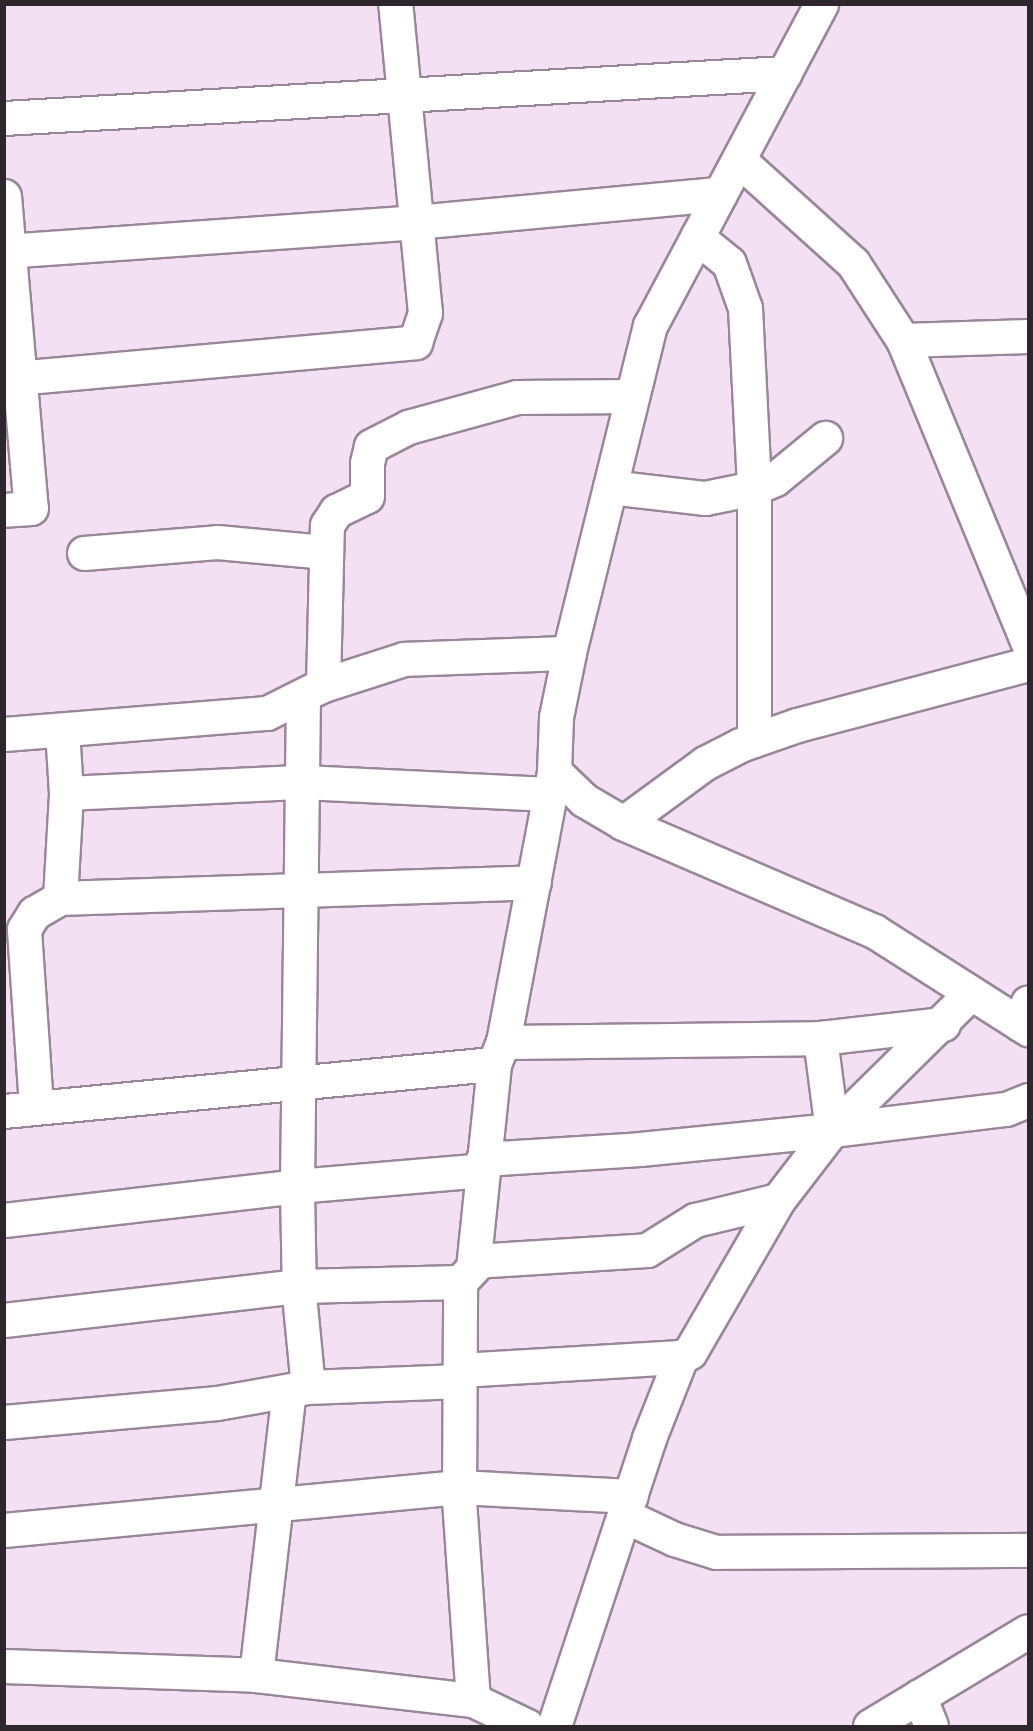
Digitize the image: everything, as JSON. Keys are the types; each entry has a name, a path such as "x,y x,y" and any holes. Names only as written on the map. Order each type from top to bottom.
{"street":[{"path":"13,379 415,342 425,313 394,4"},
{"path":"473,1700 459,1487 460,1376 467,1271 499,1053 534,882 551,783 556,717 569,653 650,325 821,4"},
{"path":"4,118 784,74"},
{"path":"739,160 853,263 903,340 1029,643"},
{"path":"7,251 416,222 720,194"},
{"path":"4,196 13,379 32,508 4,510"},
{"path":"697,237 729,263 745,308 754,488 754,740"},
{"path":"903,340 1029,336"},
{"path":"256,1675 274,1504 299,1389 297,1186 301,1083 303,782 324,552 330,517 367,496 367,463 371,446 400,430 517,397 632,396"},
{"path":"610,487 705,498 754,488 775,479 825,438"},
{"path":"84,553 217,542 324,552"},
{"path":"4,734 267,713 313,691 404,659 569,653"},
{"path":"623,823 705,763 754,740 1029,664"},
{"path":"60,898 66,794 62,730"},
{"path":"66,794 303,782 551,783 623,823 874,931 971,993 1026,1018"},
{"path":"534,882 302,888 60,898 34,913 24,929 20,1109 301,1083 499,1053 819,1038 943,1023"},
{"path":"4,1422 217,1403 299,1389 681,1357 690,1352 778,1200 832,1130 971,993"},
{"path":"819,1038 832,1130"},
{"path":"4,1220 482,1164 832,1130 1006,1109 1029,1100"},
{"path":"4,1320 298,1286 467,1271 647,1250 694,1220 778,1200"},
{"path":"554,1726 681,1357"},
{"path":"4,1530 459,1487 628,1506 674,1539 716,1552 1029,1550"},
{"path":"870,1726 1029,1631"},
{"path":"4,1666 256,1675 473,1700 526,1726"},
{"path":"919,1696 931,1726"}]}
